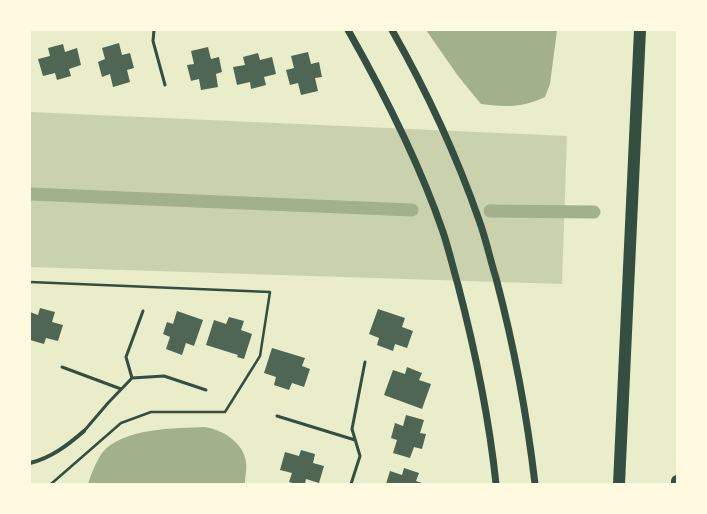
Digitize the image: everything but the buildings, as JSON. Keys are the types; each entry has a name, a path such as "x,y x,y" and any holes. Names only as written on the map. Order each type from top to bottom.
{"highway":[{"path":"619,484 640,30"}],"street":[{"path":"348,30 376,80 405,137 443,233 469,326 482,392 496,484"},
{"path":"392,30 410,62 439,122 480,221 506,317 520,385 535,484"},
{"path":"30,463 53,454 69,444 84,431"}],"lane":[{"path":"154,30 153,41 165,85"},
{"path":"132,378 126,357 143,311"},
{"path":"351,484 360,456 352,429 365,362"},
{"path":"62,367 121,389"},
{"path":"84,431 132,378 164,376 206,390"},
{"path":"278,416 355,440"}],"path":[{"path":"30,282 270,292 260,356 225,412 150,412 120,424 51,484"}],"shaded area":[{"path":"426,30 557,30 550,84 545,97 537,101 514,106 481,104 458,76"},
{"path":"30,112 567,136 562,284 30,267"},
{"path":"205,427 225,434 241,449 246,462 245,484 88,484 102,453 111,445 122,439 150,431"}],"waterway":[{"path":"30,194 412,210"},
{"path":"490,211 594,212"}]}
